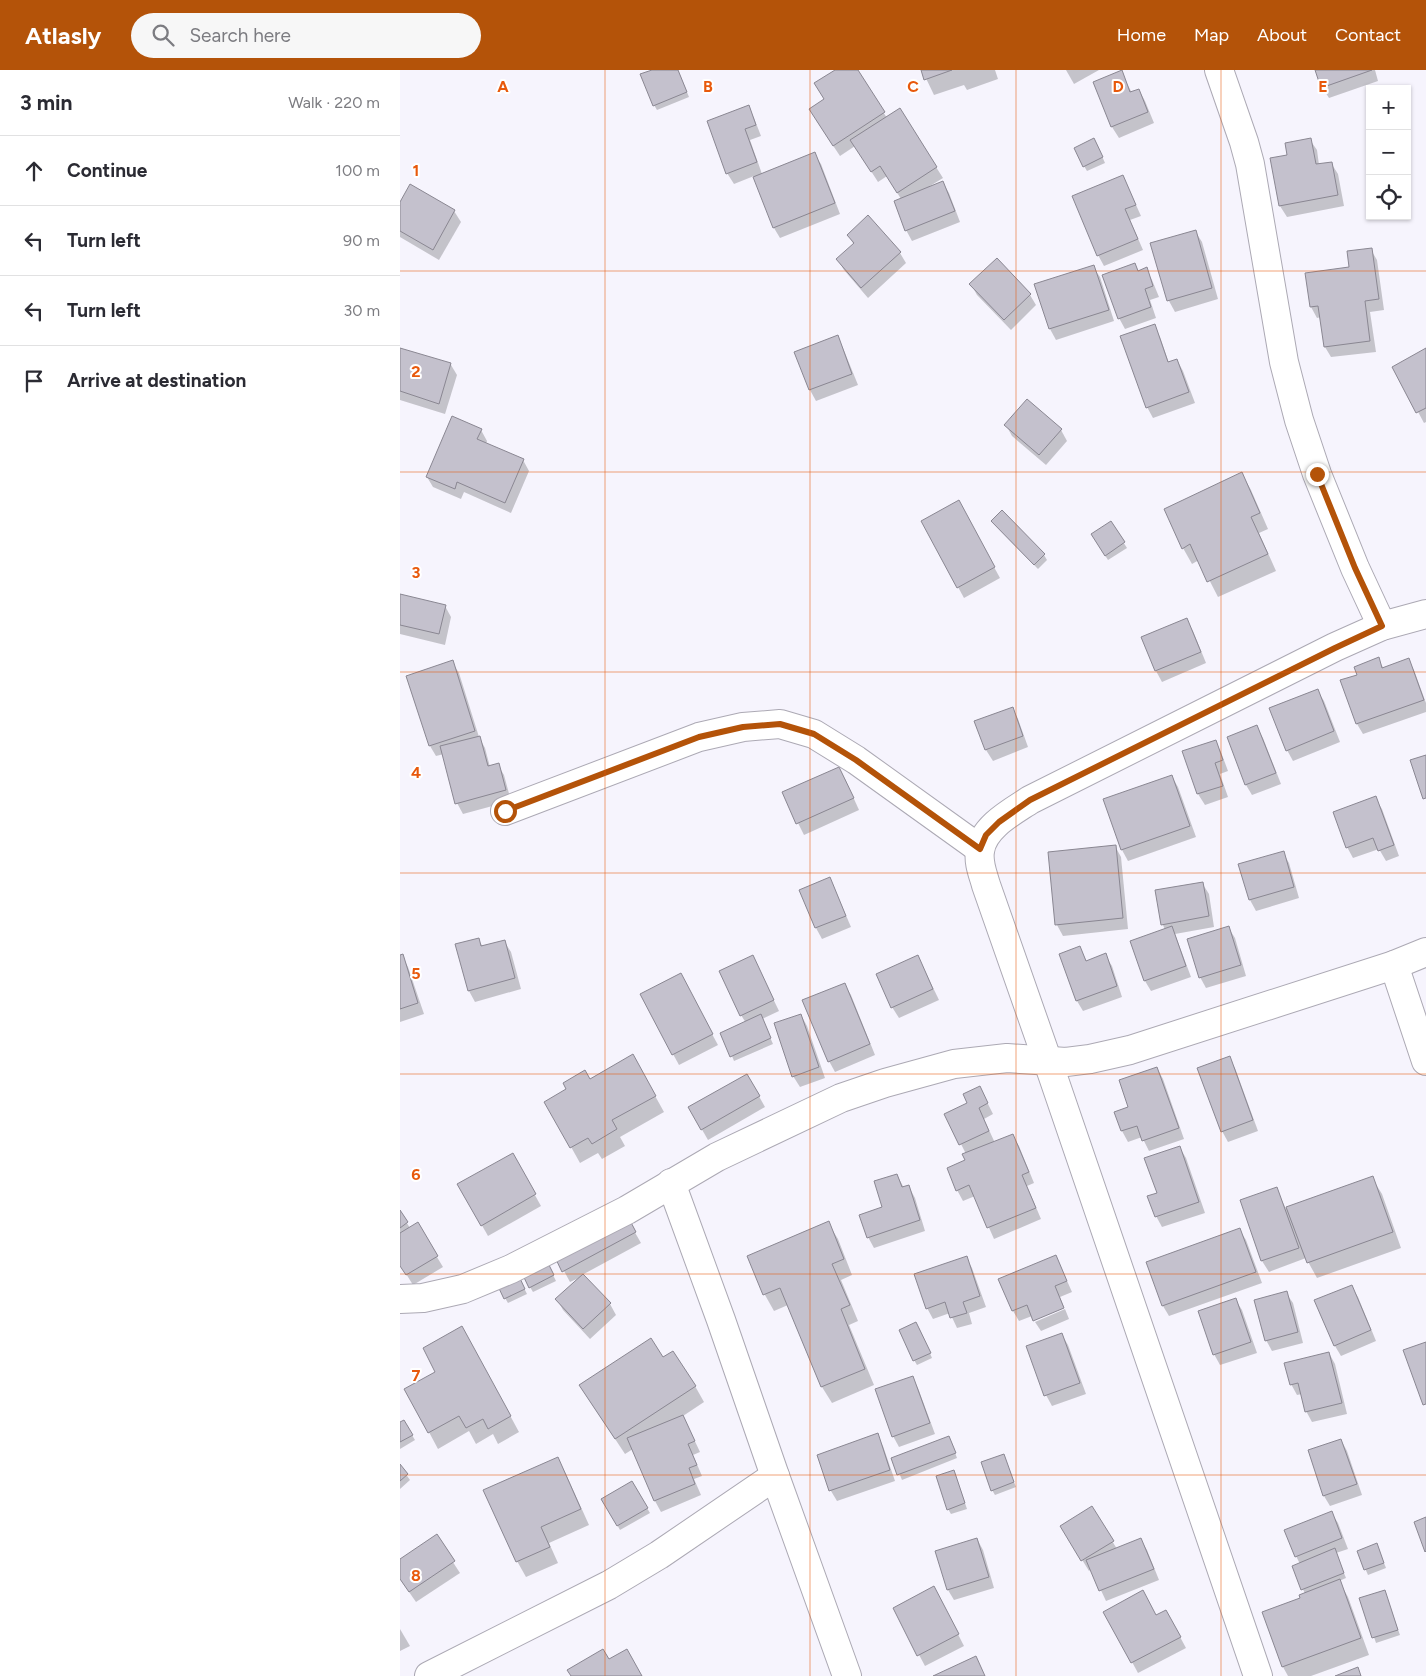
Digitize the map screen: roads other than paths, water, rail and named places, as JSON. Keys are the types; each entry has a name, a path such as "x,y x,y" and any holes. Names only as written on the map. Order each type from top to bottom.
{"street":[{"path":"1219,70 1248,157 1284,362 1299,420 1355,568 1382,626"},
{"path":"1258,1676 986,885 980,863 980,849 986,835 999,822 1030,800 1335,648 1382,626 1426,614"},
{"path":"505,811 699,737 743,727 780,724 814,734 856,760 980,849"},
{"path":"400,1299 423,1298 463,1289 511,1269 627,1210 717,1157 800,1116 841,1098 885,1083 954,1064 1008,1058 1066,1062 1130,1050 1394,965 1426,952"},
{"path":"1394,965 1426,1061"},
{"path":"671,1183 722,1320 775,1476 847,1676"},
{"path":"430,1676 609,1585 659,1555 775,1476"}]}
